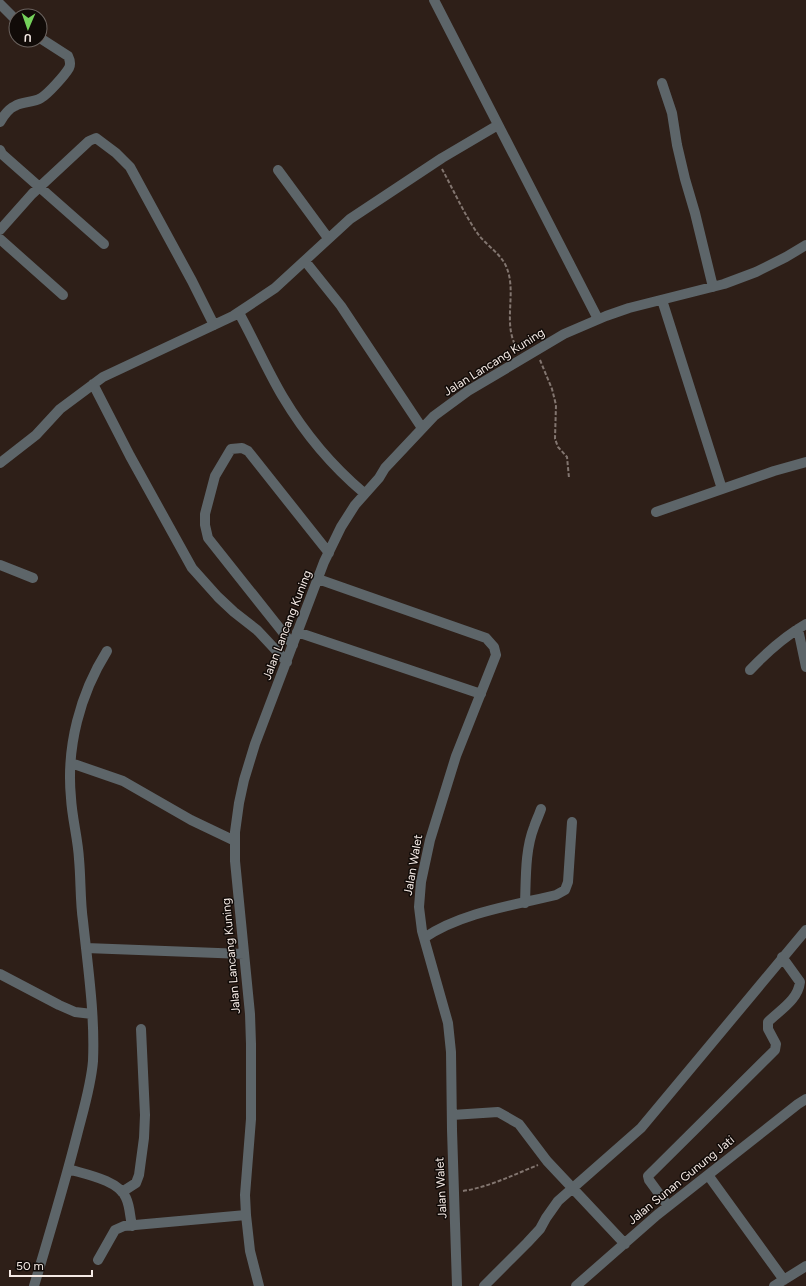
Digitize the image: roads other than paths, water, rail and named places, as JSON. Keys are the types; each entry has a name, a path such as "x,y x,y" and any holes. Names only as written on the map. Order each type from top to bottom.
{"street":[{"path":"434,0 598,319"},
{"path":"0,4 8,12"},
{"path":"0,122 5,113 14,106 34,101 48,93 69,67 70,61 68,56 48,43"},
{"path":"662,83 672,113 677,145 685,179 713,287"},
{"path":"0,463 36,434 60,409 103,377 239,313 275,288 350,219 438,161 498,125"},
{"path":"0,230 13,214 40,187 92,138 96,138 116,153 130,167 192,281 214,325"},
{"path":"0,150 2,154 104,244"},
{"path":"278,170 328,238"},
{"path":"0,239 63,295"},
{"name":"Jalan Lancang Kuning","path":"259,1286 250,1251 245,1194 251,1119 252,1071 250,1014 235,861 238,803 255,744 318,579 341,528 355,504 364,493 379,478 385,468 434,416 468,391 536,349 564,334 598,319 629,308 713,287 756,272 806,245"},
{"path":"305,261 341,306 422,428"},
{"path":"662,300 722,489"},
{"path":"239,313 283,396 301,425 344,476 364,493"},
{"path":"93,384 192,568 218,597 257,630 287,662"},
{"path":"293,645 208,538 206,532 205,514 215,476 231,449 242,448 248,451 329,553"},
{"path":"656,512 774,471 806,462"},
{"path":"0,565 33,578"},
{"name":"Jalan Walet","path":"318,579 486,638 494,647 496,655 456,756 430,840 421,882 419,907 424,938 448,1023 451,1052 457,1286"},
{"path":"750,670 777,644 802,626 806,667"},
{"path":"297,632 481,694"},
{"path":"34,1286 68,1169 92,1073 92,1014 82,920 79,859 71,799 71,763 72,744 81,708 100,661 107,651"},
{"path":"71,763 123,780 191,820 235,841"},
{"path":"525,903 529,845 534,827 542,809"},
{"path":"424,938 434,931 454,922 556,895 565,890 568,882 572,822"},
{"path":"484,1286 540,1229 558,1201 641,1128 806,930"},
{"path":"86,948 244,954"},
{"path":"668,1206 649,1180 648,1176 775,1050 776,1044 768,1030 768,1022 793,1000 799,988 800,982 782,957"},
{"path":"0,974 75,1012 92,1014"},
{"path":"122,1192 136,1183 139,1175 144,1138 145,1114 141,1029"},
{"name":"Jalan Sunan Gunung Jati","path":"576,1286 668,1206 792,1108 806,1099"},
{"path":"452,1115 498,1112 519,1124 547,1161 625,1244"},
{"path":"68,1169 107,1181 119,1188 126,1197 132,1226"},
{"path":"708,1174 784,1280"},
{"path":"98,1260 115,1230 124,1226 246,1215"},
{"path":"774,1286 806,1266"}]}
